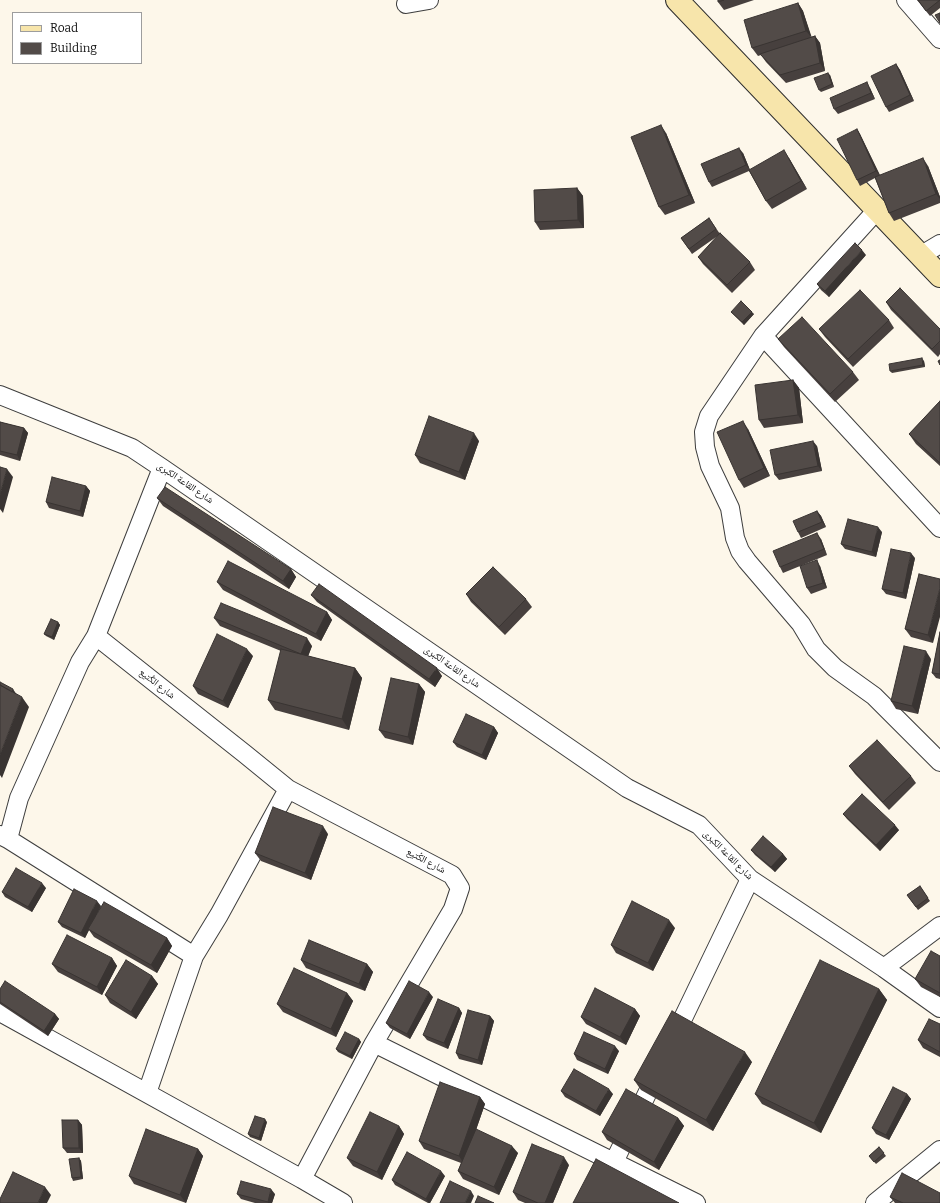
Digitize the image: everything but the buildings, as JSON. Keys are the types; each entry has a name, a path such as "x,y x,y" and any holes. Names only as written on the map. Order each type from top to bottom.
{"street":[{"path":"406,4 429,0"},
{"path":"676,0 940,276"},
{"path":"906,0 940,39"},
{"path":"877,210 763,336 709,416 704,432 704,446 710,466 730,508 735,538 740,551 747,561 800,624 816,649 836,668 874,696 940,762"},
{"path":"920,256 940,244"},
{"path":"763,336 940,528"},
{"name":"شارع القاعة الكبرى","path":"0,395 132,448 627,788 699,825 750,879 884,968 940,1008"},
{"path":"162,468 96,636 80,662 19,798 4,837 194,956"},
{"name":"شارع الكُتيع","path":"96,636 288,790 452,875 460,888 453,909 374,1043 302,1179"},
{"path":"147,1093 194,956 288,790"},
{"path":"614,1162 750,879"},
{"path":"884,968 940,926"},
{"path":"0,1012 343,1203"},
{"path":"374,1043 696,1203"},
{"path":"875,1203 940,1150"}]}
